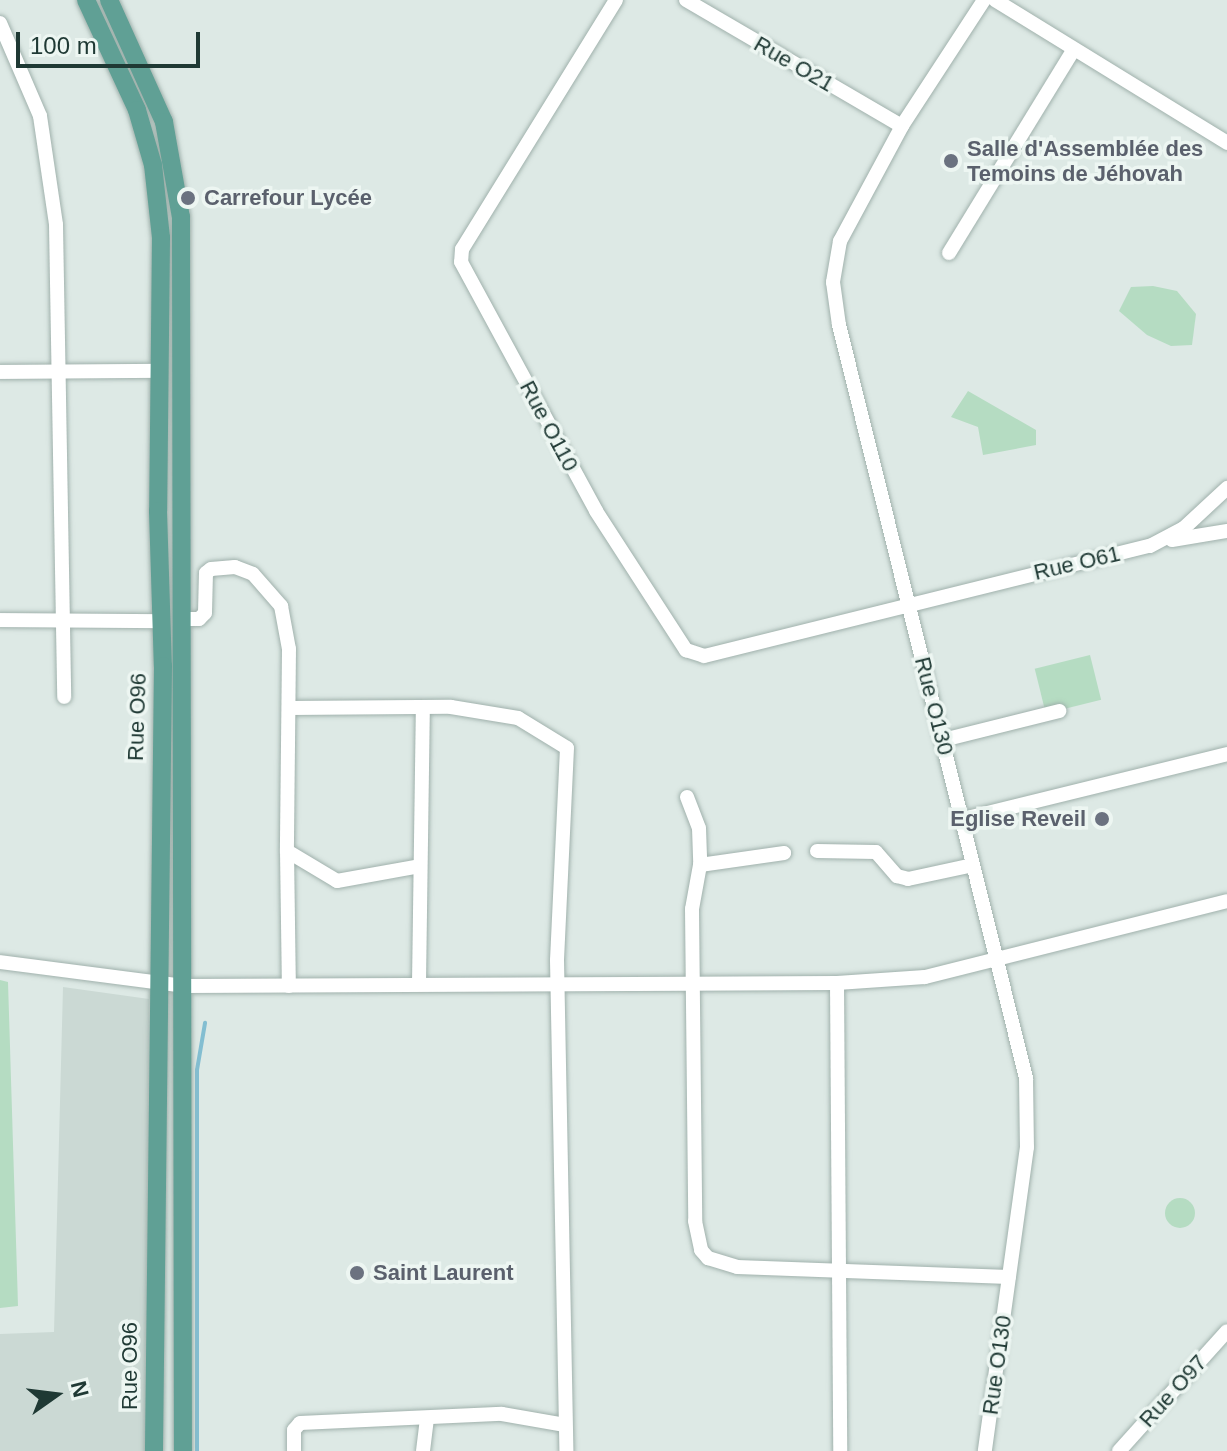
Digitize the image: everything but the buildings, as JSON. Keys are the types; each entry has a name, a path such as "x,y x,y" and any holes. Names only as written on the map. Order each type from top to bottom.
{"main road":[{"name":"Rue O96","path":"86,0 137,110 153,165 161,238 162,621 154,1451"},
{"name":"Rue O96","path":"109,0 164,122 181,217 183,1451"}],"street":[{"name":"Rue O110","path":"616,0 462,249 462,271 596,511 686,650 704,656 908,604"},
{"name":"Rue O21","path":"686,0 902,126"},
{"name":"Rue O130","path":"984,0 902,126 840,241 833,282 908,604 1023,1063 1029,1113 985,1451"},
{"path":"995,0 1227,143"},
{"path":"0,23 26,75 43,132 56,225 64,697"},
{"path":"949,253 1074,49"},
{"path":"0,372 161,371"},
{"name":"Rue O61","path":"908,604 1163,541 1227,488"},
{"path":"1163,541 1227,531"},
{"path":"181,619 199,619 205,613 206,573 211,569 235,567 253,574 281,606 285,620 289,708 289,986"},
{"path":"0,620 162,621"},
{"path":"289,708 451,707 515,717 567,748 557,960 560,986 566,1451"},
{"path":"419,984 420,866 426,752 423,709"},
{"path":"943,740 1059,711"},
{"path":"963,819 1227,754"},
{"path":"687,797 699,828 700,865 692,909 695,1221 701,1250 708,1258 737,1267 1009,1277"},
{"path":"287,851 337,881 420,866"},
{"path":"817,851 876,852 897,876 908,879 973,865"},
{"path":"700,865 784,853"},
{"path":"0,962 184,986 837,983 925,977 1227,901"},
{"path":"837,983 840,1451"},
{"name":"Rue O97","path":"1119,1451 1227,1331"},
{"path":"294,1451 294,1430 300,1423 502,1414 565,1425"},
{"path":"423,1451 427,1418"}],"shaded area":[{"path":"63,987 149,999 148,1451 0,1451 0,1334 54,1332"}],"green space":[{"path":"1153,286 1177,291 1196,314 1192,345 1171,346 1147,335 1119,311 1131,287"},
{"path":"968,391 1036,430 1036,445 983,455 978,427 951,417"},
{"path":"1090,655 1101,700 1046,713 1035,669"},
{"path":"0,980 8,982 18,1306 0,1308"},
{"path":"1180,1198 1190,1203 1195,1213 1190,1223 1180,1228 1170,1223 1165,1213 1170,1203"}],"waterway":[{"path":"197,1451 197,1070 205,1023"}],"place":[{"name":"Salle d'Assemblée des Temoins de Jéhovah","path":"951,161"},
{"name":"Carrefour Lycée","path":"188,198"},
{"name":"Eglise Reveil","path":"1102,819"},
{"name":"Saint Laurent","path":"357,1273"}]}
